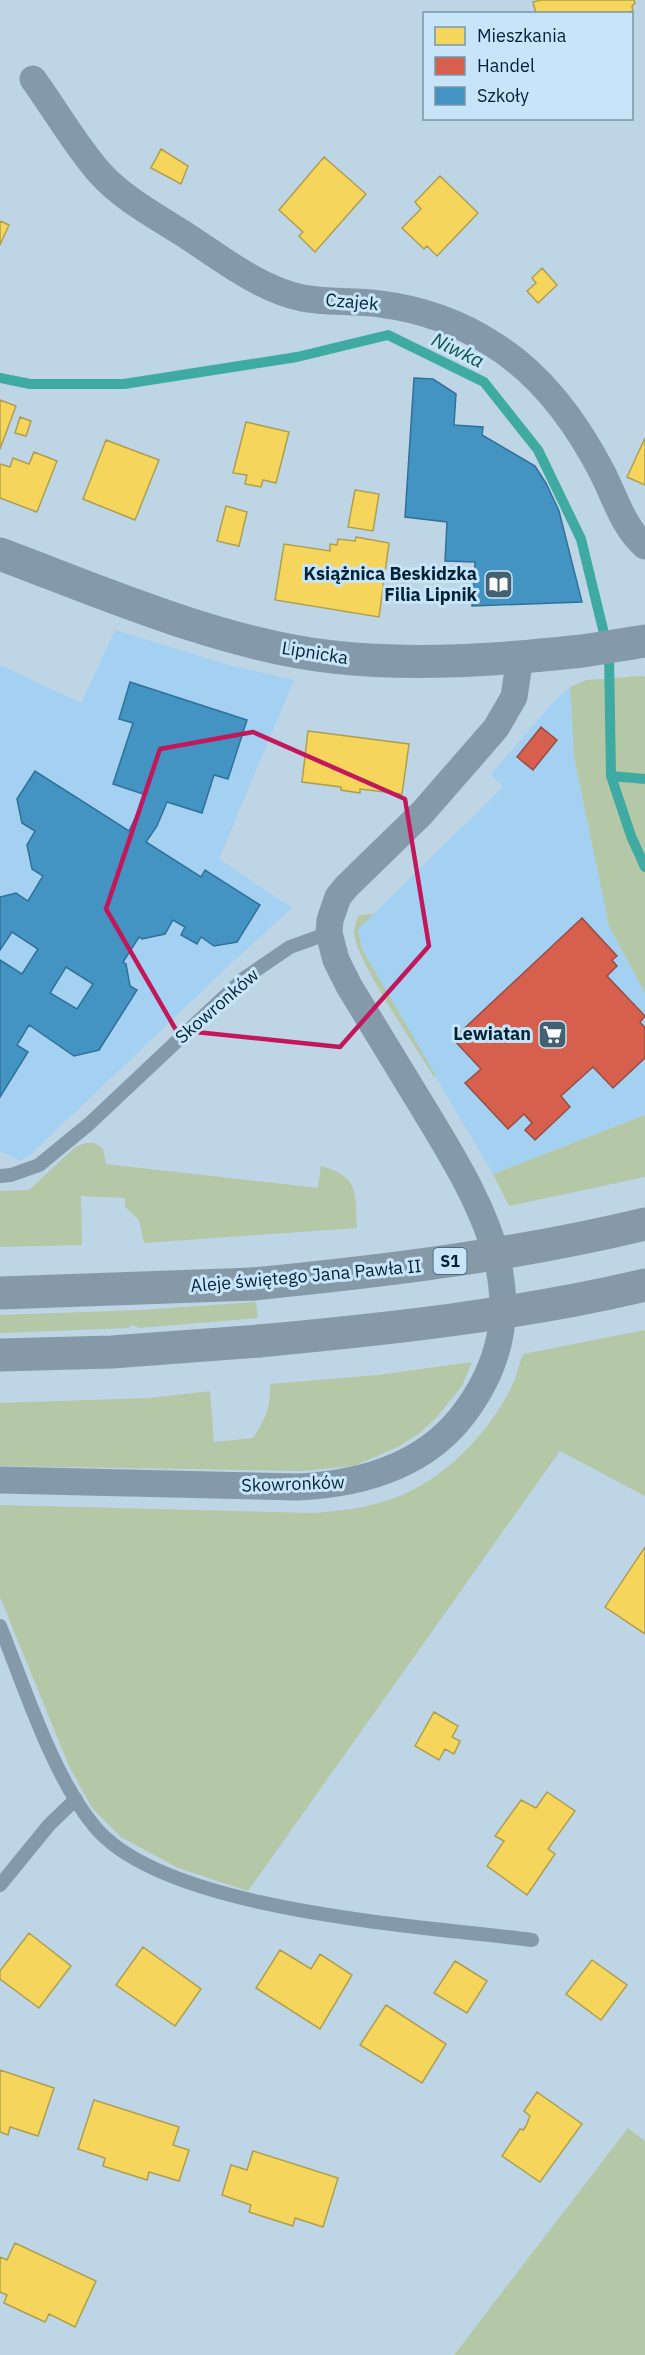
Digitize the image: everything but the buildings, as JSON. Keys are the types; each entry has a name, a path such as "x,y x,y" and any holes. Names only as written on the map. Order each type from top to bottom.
{"highway":[{"name":"Aleje świętego Jana Pawła II","path":"0,1293 253,1284 425,1265 524,1250 645,1224"},
{"path":"0,1355 112,1352 330,1335 536,1308 645,1285"}],"street":[{"name":"Czajek","path":"33,79 98,171 123,195 250,275 279,291 303,298 379,303 410,309 472,331 517,361 554,398 572,422 601,470 630,528 645,546"},
{"name":"Lipnicka","path":"0,554 117,598 228,636 331,657 449,661 584,651 644,641"},
{"name":"Skowronków","path":"0,1480 331,1486 388,1471 411,1459 453,1426 479,1391 497,1348 503,1308 499,1262 480,1208 436,1130 348,986 336,960 329,933 333,908 346,887 422,813 496,728 514,697 520,657"}],"lane":[{"name":"Skowronków","path":"0,1176 11,1175 39,1165 88,1124 243,979 290,947 329,933"},
{"path":"0,1626 55,1761 95,1828 120,1850 155,1870 246,1900 377,1921 532,1940"},
{"path":"0,1885 49,1825 76,1799"}],"highlighted area":[{"path":"253,732 405,799 429,946 340,1047 176,1030 106,909 160,749"}],"shaded area":[{"path":"115,630 229,665 294,680 219,859 292,908 30,1155 20,1161 0,1151 0,665 81,703"},
{"path":"570,687 574,757 609,926 645,993 645,1115 493,1174 368,962 362,949 358,929 503,787 491,774 557,698"}],"green space":[{"path":"645,677 645,993 609,926 574,757 570,687 586,680"},
{"path":"374,914 358,929 362,949 436,1076 434,1077 375,982 357,945 354,930 359,915"},
{"path":"645,1115 645,1177 509,1206 493,1174"},
{"path":"85,1143 94,1143 103,1148 106,1164 318,1188 321,1166 334,1170 343,1175 353,1188 357,1228 144,1243 139,1220 125,1207 125,1198 81,1196 82,1245 0,1247 0,1191 29,1190 74,1148"},
{"path":"256,1302 258,1318 139,1328 131,1325 129,1328 0,1333 0,1315 140,1310"},
{"path":"645,1330 645,1496 560,1451 248,1891 178,1868 121,1837 92,1808 69,1766 0,1597 0,1505 314,1513 373,1504 402,1495 422,1485 440,1473 474,1442 501,1407 513,1384 523,1354"},
{"path":"472,1362 462,1386 437,1417 421,1432 400,1446 354,1466 302,1471 0,1466 0,1403 150,1398 210,1391 214,1442 253,1438 266,1413 270,1384 378,1375"},
{"path":"628,2128 645,2141 645,2355 454,2355"}],"waterway":[{"name":"Niwka","path":"0,378 30,384 124,384 297,357 388,335 484,382 538,450 581,539 609,654 611,776 645,779"},
{"name":"Niwka","path":"611,776 631,836 645,867"}],"place":[{"name":"Książnica Beskidzka Filia Lipnik","path":"498,584"},
{"name":"Lewiatan","path":"552,1034"}]}
